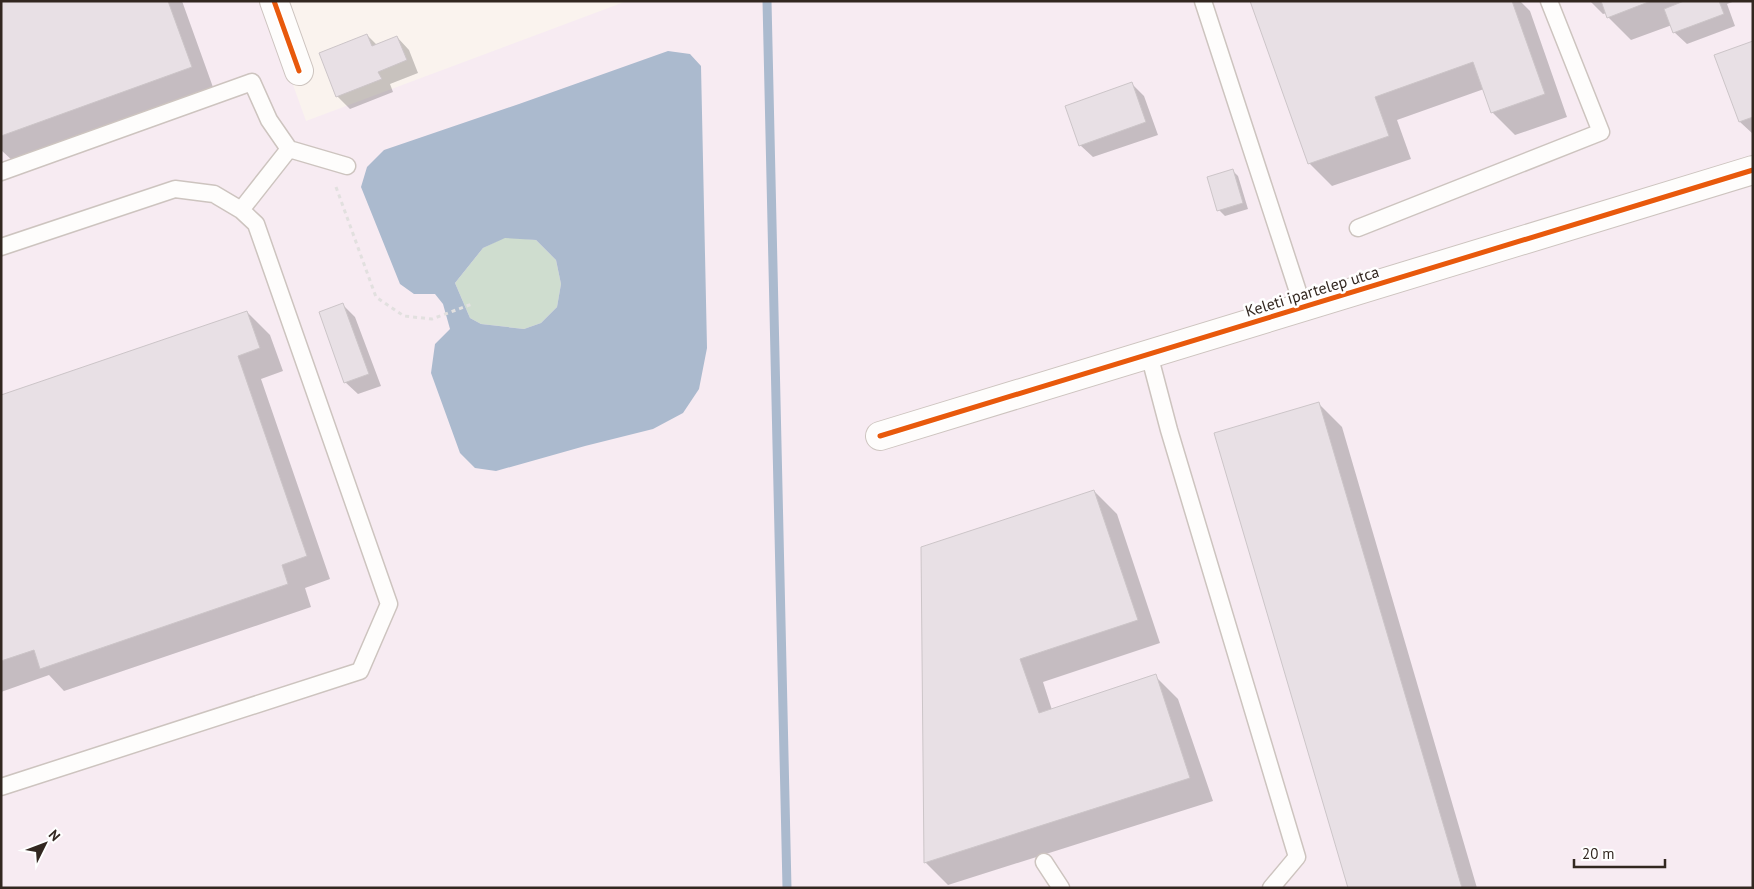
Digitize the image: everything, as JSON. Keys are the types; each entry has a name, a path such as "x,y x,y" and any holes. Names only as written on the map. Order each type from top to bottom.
{"street":[{"path":"274,1 299,71"},
{"name":"Keleti ipartelep utca","path":"880,436 1753,170"}],"lane":[{"path":"1203,1 1303,307"},
{"path":"1358,228 1601,132 1549,1"},
{"path":"1,172 252,82 269,120 289,148 347,166"},
{"path":"241,210 289,148"},
{"path":"1,247 175,189 214,194 241,210 256,224 389,604 360,671 1,787"},
{"path":"1149,354 1172,439 1297,856 1271,888"},
{"path":"1044,862 1061,888"}],"path":[{"path":"326,160 376,297 404,316 432,319 472,304"}],"shaded area":[{"path":"1,1 263,1 306,121 627,1 1753,1 1753,888 1,888"}],"green space":[{"path":"505,237 536,240 556,260 561,284 557,307 541,323 524,329 481,324 470,318 455,283 483,248"}],"water":[{"path":"668,51 690,54 701,66 707,348 699,389 683,413 653,429 496,471 475,468 460,453 431,373 435,344 450,329 443,304 435,294 414,294 400,284 361,187 367,167 384,150","holes":["505,238 536,240 556,260 561,284 557,307 541,323 524,329 481,324 470,318 455,283 483,248"]}],"building":[{"path":"1,1 168,1 192,67 1,136"},
{"path":"1250,1 1512,1 1545,94 1491,113 1473,62 1375,97 1389,136 1308,164"},
{"path":"1601,1 1651,1 1607,18"},
{"path":"1684,1 1719,1 1724,14 1673,33 1664,9"},
{"path":"367,34 372,46 397,36 407,60 378,72 382,79 336,97 319,53"},
{"path":"1753,41 1753,117 1739,122 1714,55"},
{"path":"1132,82 1146,122 1079,146 1065,106"},
{"path":"1233,169 1243,203 1217,211 1207,177"},
{"path":"343,303 369,374 344,383 319,312"},
{"path":"247,311 260,348 238,356 307,556 282,565 288,584 40,669 34,650 1,661 1,395"},
{"path":"1319,402 1462,888 1348,888 1214,433"},
{"path":"1094,490 1138,620 1020,659 1039,713 1156,674 1190,778 924,863 921,547"}],"waterway":[{"path":"767,1 787,888"}],"cycle path":[{"path":"274,1 299,71"},
{"path":"880,436 1753,170"}]}
